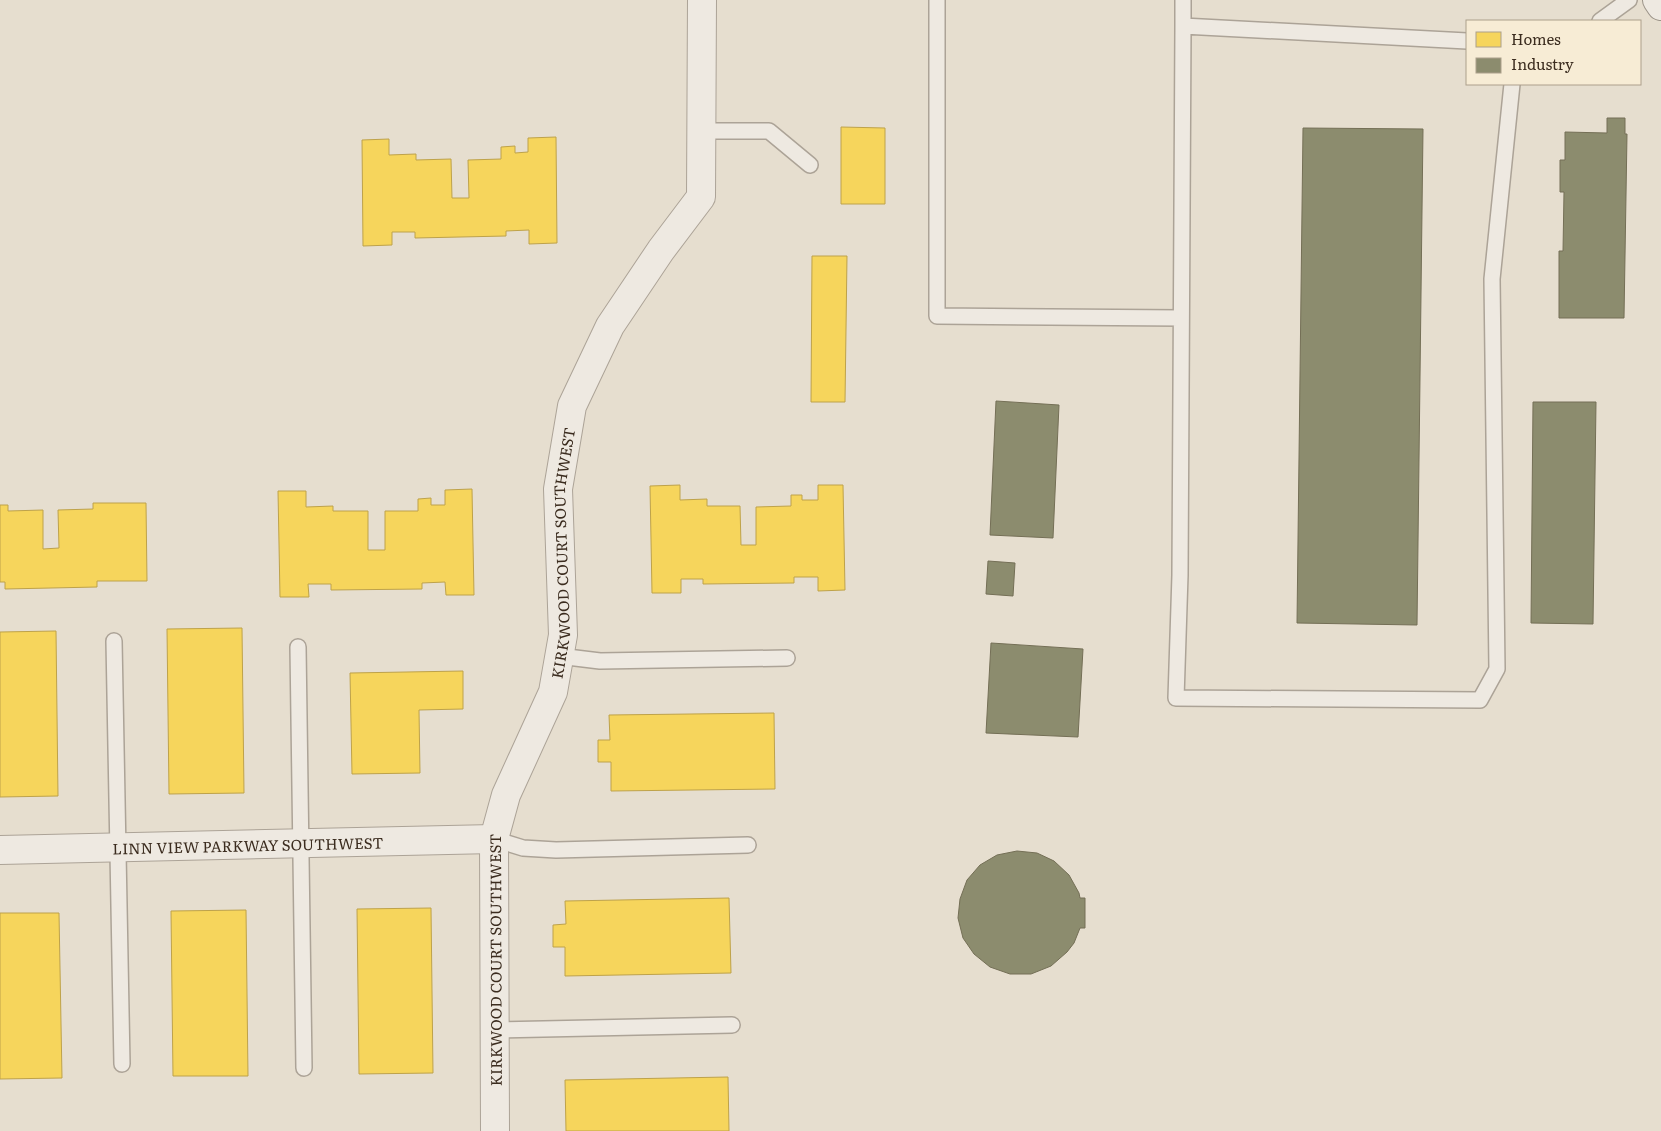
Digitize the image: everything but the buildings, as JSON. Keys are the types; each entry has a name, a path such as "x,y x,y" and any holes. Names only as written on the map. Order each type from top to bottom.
{"street":[{"name":"KIRKWOOD COURT SOUTHWEST","path":"495,1131 494,839 506,795 553,692 562,635 558,488 572,406 610,326 661,250 701,197 702,0"},
{"path":"1657,0 1661,6"},
{"name":"LINN VIEW PARKWAY SOUTHWEST","path":"0,850 494,839"}],"lane":[{"path":"937,0 936,316 1181,318"},
{"path":"1182,0 1180,575 1176,698 1480,700 1497,669 1492,279 1512,85"},
{"path":"1601,20 1629,0"},
{"path":"1183,26 1466,41"},
{"path":"701,131 769,131 810,165"},
{"path":"114,641 122,1064"},
{"path":"298,647 304,1068"},
{"path":"559,656 600,661 786,658"},
{"path":"494,839 523,848 556,850 748,845"},
{"path":"495,1030 732,1025"}]}
